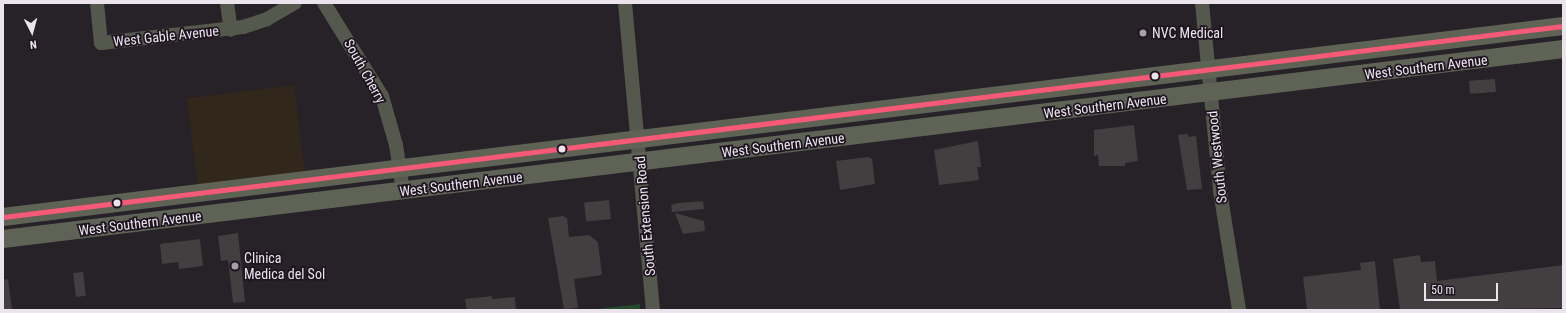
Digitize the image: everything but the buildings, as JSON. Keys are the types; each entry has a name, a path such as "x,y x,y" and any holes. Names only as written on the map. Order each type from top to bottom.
{"main road":[{"name":"West Southern Avenue","path":"3,217 1208,71 1563,26"},
{"path":"1393,71 1439,54 1490,47 1499,34"},
{"path":"1511,56 1514,49 1524,43 1563,38"},
{"name":"West Southern Avenue","path":"3,239 1393,71 1563,49"},
{"path":"1210,93 1224,79 1296,70 1328,56"},
{"path":"1081,109 1116,94 1198,83 1208,71"},
{"path":"986,97 990,120"},
{"path":"753,148 796,133 836,128 842,123 841,115"}],"street":[{"name":"West Gable Avenue","path":"97,3 101,43 231,30 267,19 295,3"},
{"name":"West Gable Avenue","path":"227,3 231,30"},
{"name":"South Cherry","path":"324,3 382,96 400,169 403,191"},
{"name":"South Extension Road","path":"625,3 653,310"},
{"name":"South Westwood","path":"1202,3 1210,93 1228,250 1239,310"}],"shaded area":[{"path":"294,85 305,171 197,185 187,98"}],"green space":[{"path":"640,304 640,310 589,310"}],"transit line":[{"path":"3,217 1563,26"}],"place":[{"name":"NVC Medical","path":"1143,33"},
{"name":"Clinica Medica del Sol","path":"235,266"}]}
